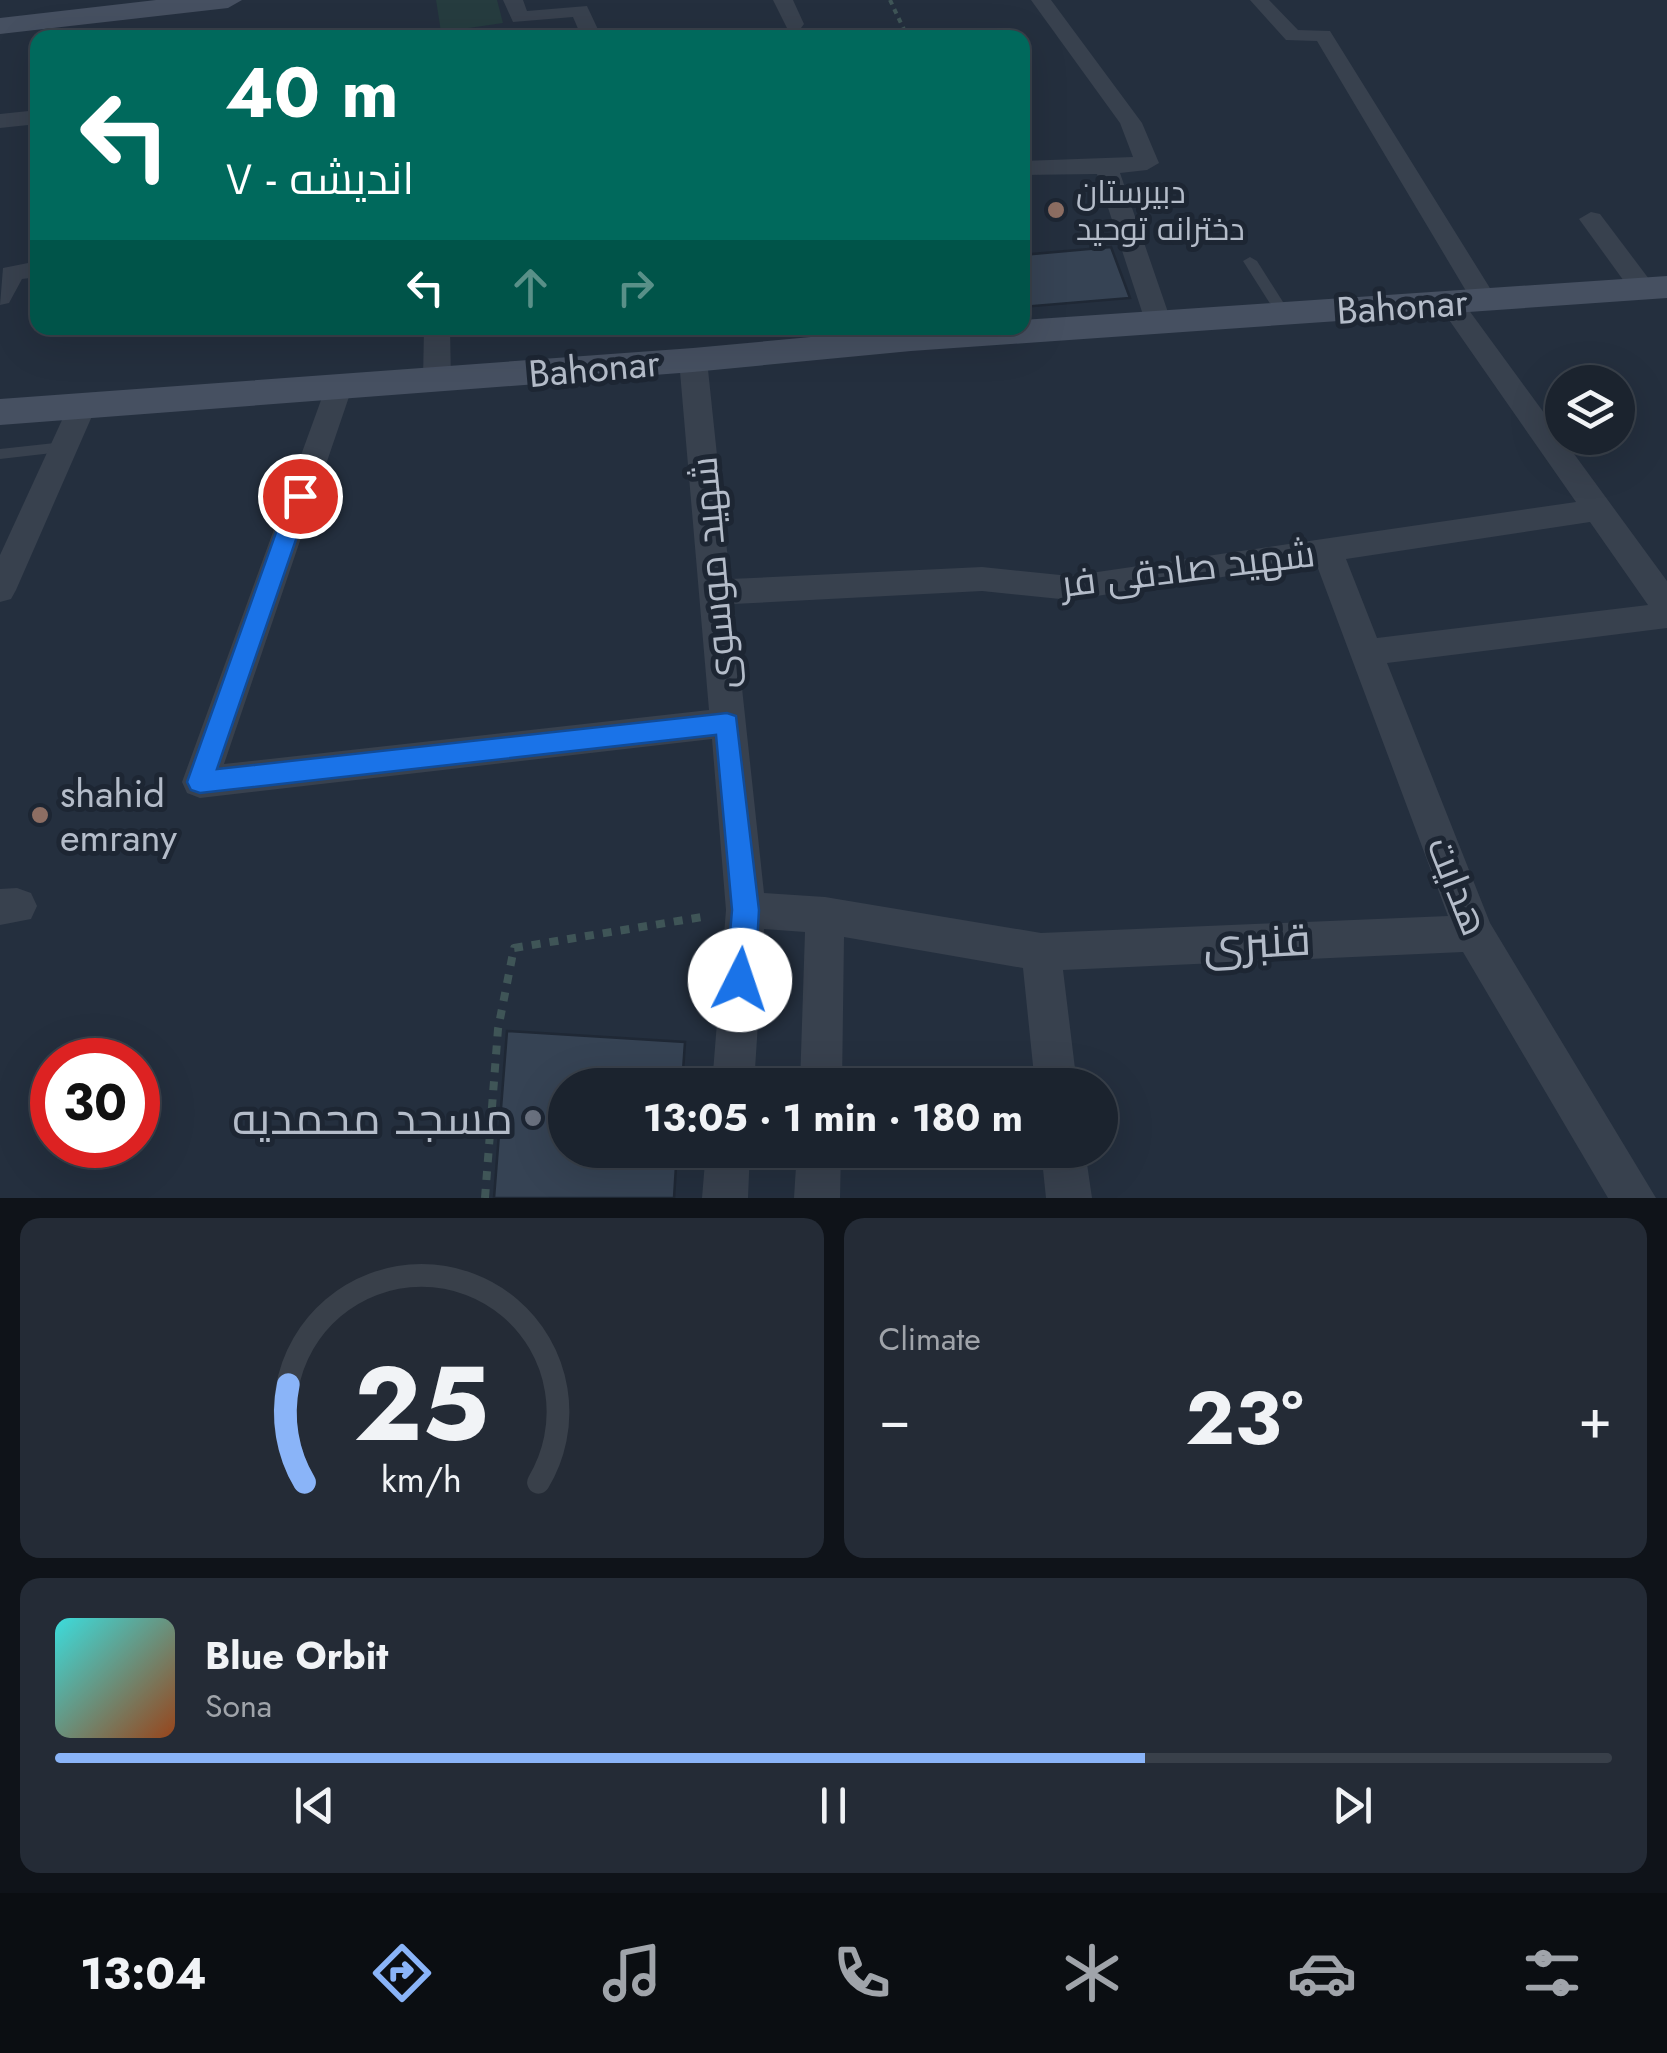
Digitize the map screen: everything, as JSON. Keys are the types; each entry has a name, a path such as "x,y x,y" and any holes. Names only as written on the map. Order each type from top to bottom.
{"main road":[{"path":"0,26 158,4 228,0"},
{"name":"Bahonar","path":"1030,327 1655,288"},
{"name":"Bahonar","path":"0,412 693,360 892,335"}],"street":[{"path":"513,0 520,18 580,10 589,30"},
{"path":"783,0 794,24"},
{"path":"1030,168 1147,164 1132,123 1041,0"},
{"path":"1260,1 1293,36 1323,35 1468,302 1597,510 1667,606"},
{"path":"0,121 30,118"},
{"path":"1106,167 1158,320"},
{"path":"1591,220 1655,288"},
{"path":"437,335 437,380"},
{"name":"شهید موسوی","path":"693,360 746,910 734,1068"},
{"path":"338,388 200,782 727,723"},
{"path":"0,590 7,560 82,406"},
{"name":"شهید صادقی فر","path":"716,592 982,579 1070,588 1597,510"},
{"name":"هدایت","path":"1328,552 1474,932 1633,1198"},
{"path":"1368,652 1667,615"},
{"name":"قنبری","path":"746,910 825,915 1042,952 1474,932"},
{"path":"821,1068 825,915"},
{"path":"1042,952 1054,1068"},
{"path":"724,1198 726,1168"},
{"path":"818,1198 819,1168"},
{"path":"1066,1168 1069,1198"}],"lane":[{"path":"1250,261 1282,314"},
{"path":"0,454 64,447"}],"path":[{"path":"890,0 904,30"},
{"path":"484,1198 498,1029 514,948 746,910"}],"green space":[{"path":"436,0 497,0 503,23 441,30"}],"building":[{"path":"1111,247 1130,298 1030,306 1030,254"},
{"name":"مسجد محمدیه","path":"507,1031 685,1042 683,1068 548,1068 548,1168 676,1168 674,1198 494,1198"}],"place":[{"name":"دبیرستان دخترانه توحید","path":"1056,210"},
{"name":"shahid emrany","path":"40,815"},
{"name":"مسجد محمدیه","path":"533,1118"}],"route":[{"path":"300,496 200,782 727,723 746,910 740,980"}]}
